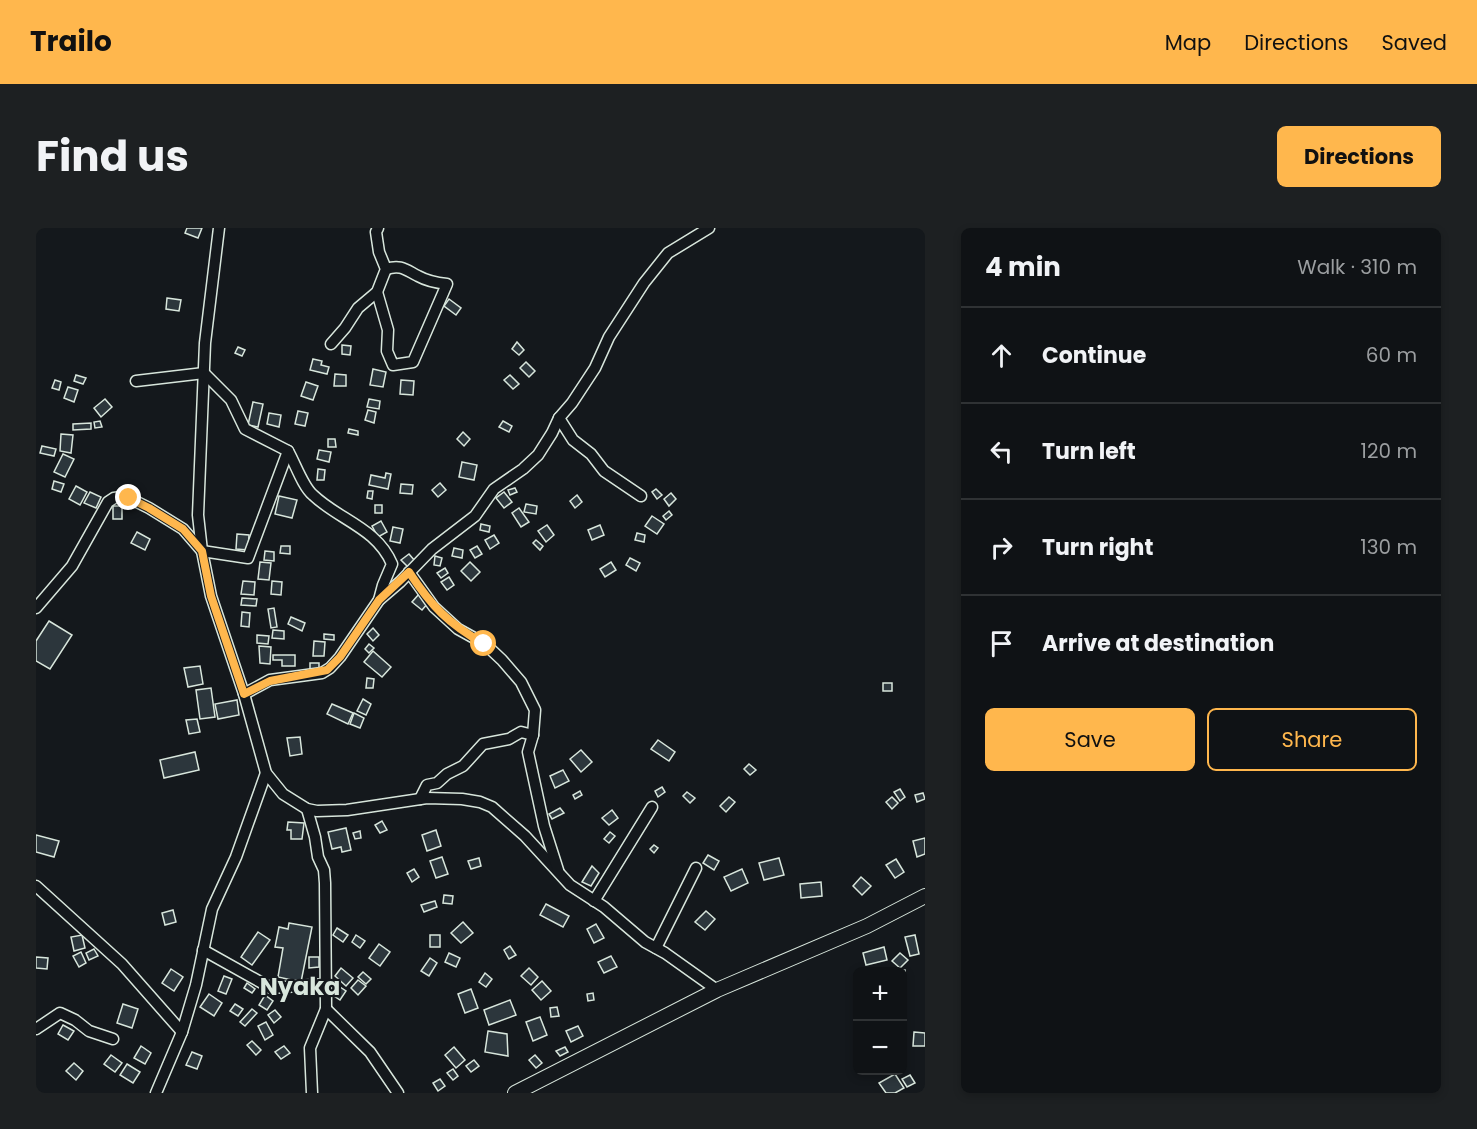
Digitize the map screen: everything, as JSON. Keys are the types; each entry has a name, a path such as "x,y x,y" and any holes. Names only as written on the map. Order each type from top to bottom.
{"street":[{"path":"219,228 209,297 198,515 211,596 244,694 266,773 283,794 317,811 347,810 420,799 462,799 492,807 525,836 570,885 645,942 717,990"},
{"path":"331,344 358,308 377,292 386,269 379,252 376,232 378,228"},
{"path":"244,694 270,681 327,670 340,657 379,600 432,549 475,516 494,489 523,469 538,454 559,418 591,375 609,337 644,283 668,253 709,228"},
{"path":"377,292 388,330 387,351 393,365 413,362 447,284 417,275 408,269 395,266 386,269"},
{"path":"136,381 204,373"},
{"path":"204,373 231,400 245,429 288,451 311,495 373,536 387,551 392,564 379,600"},
{"path":"559,418 573,440 591,454 604,471 641,496"},
{"path":"36,608 72,566 108,502 114,498 129,498 169,519 183,529 202,551 248,558 288,451"},
{"path":"409,572 434,607 458,629 484,644 521,682 534,710 533,735 528,753 544,826 559,873"},
{"path":"420,799 427,785 437,783 447,774 464,766 483,744 509,739 521,732 533,735"},
{"path":"156,1093 182,1032 196,985 212,909 236,857 266,773"},
{"path":"594,901 652,807"},
{"path":"307,808 318,857 324,870 326,1009 310,1048 312,1093"},
{"path":"656,948 696,868"},
{"path":"36,885 122,964 182,1032"},
{"path":"515,1093 717,990 867,926 925,896"},
{"path":"202,950 271,988 326,984"},
{"path":"326,1009 370,1052 398,1093"},
{"path":"36,1029 60,1013 75,1020 89,1031 113,1039"}],"building":[{"path":"187,228 202,228 198,238 185,233"},
{"path":"167,298 181,300 179,311 166,309"},
{"path":"449,299 461,308 456,315 444,306"},
{"path":"517,342 524,350 519,355 512,349"},
{"path":"342,345 351,346 350,355 342,354"},
{"path":"238,347 245,350 242,356 235,353"},
{"path":"313,359 322,361 321,365 329,367 327,374 310,370"},
{"path":"526,362 535,371 529,377 520,368"},
{"path":"373,369 386,372 383,387 370,385"},
{"path":"335,374 346,375 346,386 334,386"},
{"path":"76,375 86,378 83,384 74,381"},
{"path":"510,375 519,384 513,389 504,380"},
{"path":"55,380 61,382 59,390 52,388"},
{"path":"401,380 414,381 413,395 400,394"},
{"path":"306,382 318,386 313,400 301,396"},
{"path":"68,387 78,390 74,402 64,398"},
{"path":"105,399 112,407 101,417 94,408"},
{"path":"369,399 380,401 379,409 367,407"},
{"path":"253,402 263,404 258,427 248,425"},
{"path":"368,410 376,412 374,423 365,420"},
{"path":"298,411 308,413 305,426 295,424"},
{"path":"269,413 281,415 279,427 267,424"},
{"path":"100,421 102,427 95,428 94,422"},
{"path":"503,421 512,426 509,432 499,427"},
{"path":"91,423 91,429 73,430 73,424"},
{"path":"349,429 358,431 358,435 348,433"},
{"path":"463,432 470,439 464,446 457,439"},
{"path":"61,434 73,435 71,453 60,451"},
{"path":"328,439 335,439 336,447 328,447"},
{"path":"42,446 56,449 54,456 40,453"},
{"path":"319,450 331,452 329,462 317,459"},
{"path":"63,454 74,459 65,477 54,472"},
{"path":"462,462 477,465 474,480 459,477"},
{"path":"318,469 325,470 324,480 317,480"},
{"path":"386,473 391,474 388,489 369,485 371,475 385,478"},
{"path":"54,481 64,484 61,492 52,489"},
{"path":"440,483 446,490 438,497 432,490"},
{"path":"401,484 413,485 412,494 400,493"},
{"path":"76,486 87,492 80,505 69,499"},
{"path":"515,488 517,492 510,495 508,490"},
{"path":"656,489 662,495 657,499 652,492"},
{"path":"368,491 373,491 372,499 367,498"},
{"path":"90,492 101,497 96,508 84,503"},
{"path":"504,492 512,502 504,508 496,498"},
{"path":"671,493 676,499 669,506 664,499"},
{"path":"577,495 582,502 575,508 570,501"},
{"path":"279,496 297,500 292,518 275,514"},
{"path":"526,504 537,506 536,514 524,512"},
{"path":"375,505 382,505 382,513 375,513"},
{"path":"113,506 122,506 122,519 113,519"},
{"path":"519,508 529,522 521,527 512,513"},
{"path":"669,511 672,515 666,520 663,516"},
{"path":"652,516 664,524 657,534 645,526"},
{"path":"381,521 387,532 378,537 372,526"},
{"path":"481,524 490,526 489,532 480,530"},
{"path":"547,525 554,535 546,542 538,531"},
{"path":"600,525 604,535 592,540 588,530"},
{"path":"393,527 403,529 400,543 390,541"},
{"path":"137,532 150,539 145,550 131,543"},
{"path":"637,533 645,535 644,542 635,540"},
{"path":"237,534 249,535 248,550 236,549"},
{"path":"494,535 499,543 490,549 485,540"},
{"path":"536,540 543,546 540,550 533,543"},
{"path":"281,546 290,546 290,554 280,553"},
{"path":"477,546 482,554 475,558 470,550"},
{"path":"454,548 463,550 462,558 452,556"},
{"path":"265,551 274,552 274,561 264,560"},
{"path":"409,554 415,561 408,567 401,560"},
{"path":"435,556 442,558 440,566 434,565"},
{"path":"630,558 640,563 636,571 626,565"},
{"path":"260,562 271,563 269,580 258,579"},
{"path":"470,562 480,572 471,581 461,571"},
{"path":"611,562 616,570 605,577 600,569"},
{"path":"445,568 448,573 441,578 437,573"},
{"path":"449,577 454,585 447,590 441,582"},
{"path":"243,581 255,582 254,595 241,594"},
{"path":"272,581 282,582 281,595 271,594"},
{"path":"419,594 429,602 422,610 412,602"},
{"path":"242,598 257,599 256,606 241,605"},
{"path":"274,608 277,627 271,628 268,609"},
{"path":"242,612 250,613 249,627 241,626"},
{"path":"291,617 305,623 302,631 288,624"},
{"path":"49,621 72,635 50,669 36,661 36,641"},
{"path":"373,628 379,635 373,641 367,634"},
{"path":"273,630 284,631 284,639 272,638"},
{"path":"324,634 334,635 334,640 324,639"},
{"path":"257,635 269,636 268,644 257,643"},
{"path":"314,641 325,642 324,656 313,656"},
{"path":"369,644 374,648 369,653 365,649"},
{"path":"259,646 271,647 270,664 260,663"},
{"path":"373,651 391,667 382,677 364,662"},
{"path":"273,655 295,655 295,666 282,666 282,660 273,660"},
{"path":"310,663 319,663 319,671 310,671"},
{"path":"200,666 203,684 188,687 184,668"},
{"path":"367,678 374,679 373,688 366,688"},
{"path":"883,683 892,683 892,691 883,691"},
{"path":"211,688 215,717 200,719 196,690"},
{"path":"363,699 371,704 366,715 357,711"},
{"path":"237,700 239,715 218,719 215,704"},
{"path":"332,704 353,713 348,724 327,714"},
{"path":"354,713 364,718 360,728 350,724"},
{"path":"197,719 200,732 189,734 186,720"},
{"path":"300,737 302,754 290,756 287,738"},
{"path":"658,740 675,752 669,761 651,749"},
{"path":"581,750 592,762 581,772 570,759"},
{"path":"195,752 199,770 164,778 160,760"},
{"path":"749,764 756,770 750,775 744,769"},
{"path":"563,770 569,781 555,788 550,776"},
{"path":"662,787 665,792 658,797 655,791"},
{"path":"900,789 905,797 900,801 894,792"},
{"path":"580,791 582,795 575,799 573,795"},
{"path":"687,792 695,798 690,803 683,796"},
{"path":"923,793 925,799 917,802 915,795"},
{"path":"729,797 735,802 726,812 720,806"},
{"path":"892,797 898,803 892,809 886,802"},
{"path":"560,808 564,813 552,819 549,814"},
{"path":"612,810 618,818 609,825 602,818"},
{"path":"382,821 387,830 380,833 375,825"},
{"path":"288,822 304,823 302,839 291,839 291,830 287,830"},
{"path":"346,828 351,850 342,852 341,847 332,849 328,832"},
{"path":"436,830 441,846 427,851 422,835"},
{"path":"360,831 361,838 355,839 353,833"},
{"path":"610,832 615,836 609,843 604,839"},
{"path":"36,835 59,841 54,857 36,852"},
{"path":"925,838 925,854 917,857 913,841"},
{"path":"654,845 658,848 654,853 650,849"},
{"path":"708,855 719,861 714,870 703,863"},
{"path":"442,857 448,874 436,878 430,861"},
{"path":"479,858 481,866 471,869 468,861"},
{"path":"779,858 784,875 764,880 759,863"},
{"path":"896,859 904,872 895,878 886,865"},
{"path":"592,866 599,873 591,886 582,882"},
{"path":"414,869 419,877 412,882 407,873"},
{"path":"742,869 748,883 731,891 724,877"},
{"path":"861,877 871,886 862,895 853,886"},
{"path":"821,882 822,896 801,898 800,884"},
{"path":"444,895 453,896 452,904 443,903"},
{"path":"435,901 437,907 424,912 421,905"},
{"path":"546,904 569,916 563,927 540,915"},
{"path":"173,910 176,922 165,925 162,913"},
{"path":"706,911 715,919 705,930 695,922"},
{"path":"463,922 473,933 461,943 451,933"},
{"path":"289,923 312,927 301,982 278,977 283,948 275,947 279,927 288,929"},
{"path":"596,924 604,938 594,943 587,929"},
{"path":"337,928 348,935 343,942 333,935"},
{"path":"258,932 270,940 252,965 241,957"},
{"path":"82,935 85,948 74,951 71,937"},
{"path":"356,935 365,941 360,948 352,942"},
{"path":"430,935 440,935 440,947 430,947"},
{"path":"915,935 919,954 910,956 905,937"},
{"path":"379,944 390,952 380,966 369,958"},
{"path":"510,946 516,955 509,959 504,950"},
{"path":"884,947 887,960 866,965 863,953"},
{"path":"94,949 98,956 89,960 86,953"},
{"path":"81,952 86,963 79,967 73,956"},
{"path":"449,953 460,958 456,967 445,962"},
{"path":"900,953 908,960 901,967 892,961"},
{"path":"611,956 617,967 604,973 598,962"},
{"path":"36,957 48,958 47,969 36,968"},
{"path":"309,957 319,957 319,967 309,968"},
{"path":"430,958 437,963 429,976 421,971"},
{"path":"341,968 353,978 346,986 335,976"},
{"path":"529,968 538,977 531,985 521,976"},
{"path":"171,969 183,977 174,991 162,983"},
{"path":"363,972 371,979 366,984 358,977"},
{"path":"485,973 492,979 486,987 479,982"},
{"path":"224,976 232,979 226,994 218,991"},
{"path":"358,980 366,986 358,995 351,988"},
{"path":"542,981 551,991 541,1000 532,990"},
{"path":"247,983 255,989 252,993 244,988"},
{"path":"337,985 346,991 340,1000 331,994"},
{"path":"471,989 478,1008 465,1013 458,994"},
{"path":"593,993 594,1000 588,1001 587,994"},
{"path":"209,994 222,1003 214,1016 200,1007"},
{"path":"265,995 273,1001 267,1010 259,1005"},
{"path":"510,1000 516,1015 489,1025 484,1010"},
{"path":"123,1004 138,1009 132,1028 117,1023"},
{"path":"235,1004 243,1009 238,1016 230,1011"},
{"path":"557,1007 559,1016 551,1017 550,1008"},
{"path":"252,1009 257,1013 245,1026 240,1022"},
{"path":"275,1010 281,1017 274,1023 268,1015"},
{"path":"540,1017 547,1035 533,1041 526,1022"},
{"path":"266,1022 273,1035 265,1040 258,1026"},
{"path":"63,1025 74,1031 68,1040 58,1034"},
{"path":"578,1026 583,1036 571,1042 566,1031"},
{"path":"488,1031 507,1034 508,1056 485,1052"},
{"path":"914,1032 925,1033 925,1046 913,1046"},
{"path":"252,1041 261,1050 256,1055 247,1045"},
{"path":"141,1046 151,1053 145,1064 134,1058"},
{"path":"284,1046 290,1053 281,1059 275,1052"},
{"path":"454,1047 465,1060 456,1068 445,1055"},
{"path":"565,1047 568,1052 560,1056 556,1051"},
{"path":"192,1052 202,1056 197,1069 186,1065"},
{"path":"111,1055 122,1063 115,1072 104,1064"},
{"path":"535,1055 542,1063 536,1068 529,1060"},
{"path":"474,1060 479,1066 471,1072 466,1066"},
{"path":"74,1063 83,1071 76,1080 66,1071"},
{"path":"127,1064 140,1072 133,1083 120,1075"},
{"path":"453,1069 458,1076 453,1080 447,1073"},
{"path":"896,1075 904,1088 895,1093 886,1093 879,1083"},
{"path":"910,1075 915,1083 907,1087 902,1079"},
{"path":"440,1079 445,1086 438,1091 433,1083"}],"district":[{"name":"Nyaka","path":"300,987"}],"route":[{"path":"129,498 183,529 202,551 211,596 244,694 264,682 322,673 330,668 379,600 409,572 434,607 458,629 484,644"}]}
